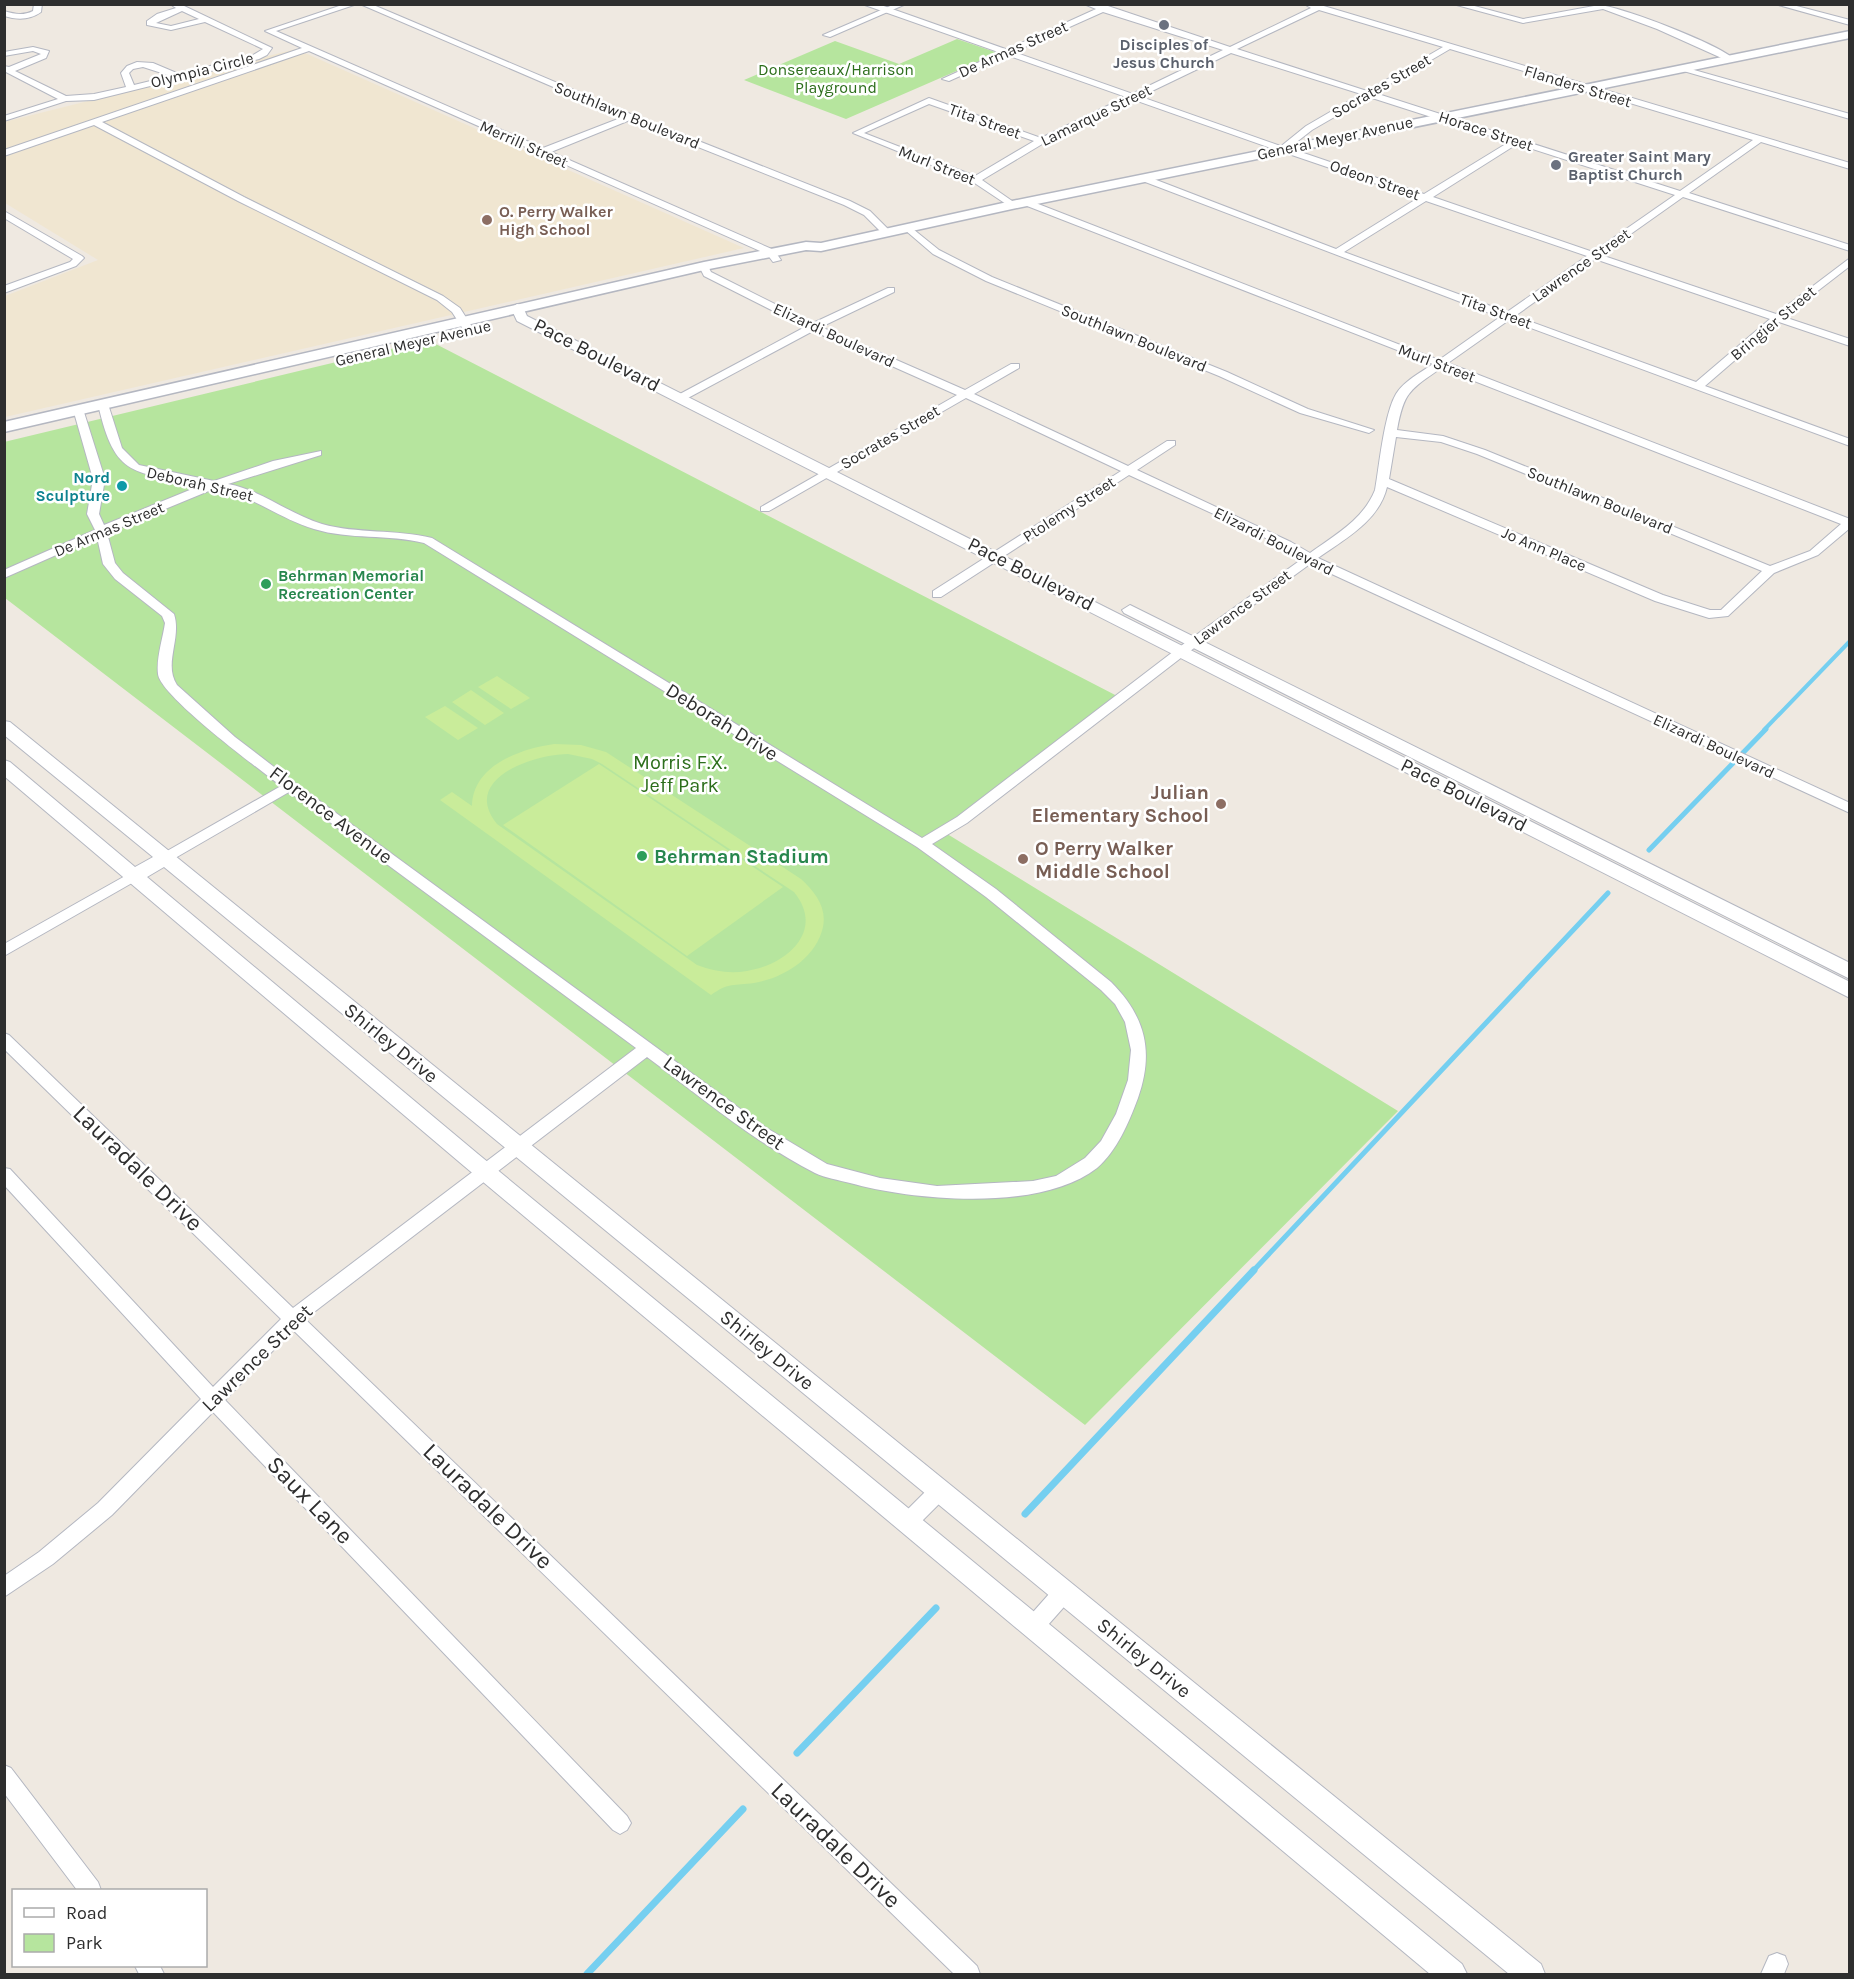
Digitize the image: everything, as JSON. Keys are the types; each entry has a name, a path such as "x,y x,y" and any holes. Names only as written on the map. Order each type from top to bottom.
{"main road":[{"name":"General Meyer Avenue","path":"4,427 104,409 705,270 774,256 812,252 821,247 887,232 1288,145 1441,117 1850,34"},
{"name":"General Meyer Avenue","path":"520,313 539,314 705,270"},
{"name":"General Meyer Avenue","path":"4,438 80,414"}],"street":[{"path":"4,13 15,17 31,15 37,12 38,4"},
{"name":"Merrill Street","path":"354,4 269,32 774,256"},
{"name":"Southlawn Boulevard","path":"363,4 630,117 847,203 867,213 887,232"},
{"name":"Odeon Street","path":"867,4 1135,96 1288,145 1427,198 1850,343"},
{"path":"827,35 903,4"},
{"name":"Horace Street","path":"1087,4 1850,248"},
{"name":"De Armas Street","path":"946,79 1112,4"},
{"name":"Flanders Street","path":"1307,4 1850,166"},
{"path":"1456,4 1523,21 1604,7"},
{"path":"1595,4 1660,27 1729,58"},
{"path":"1778,4 1850,24"},
{"path":"177,7 150,23 159,28 167,28 207,19"},
{"name":"Olympia Circle","path":"4,119 65,99 94,97 256,57 268,48 177,7"},
{"name":"Lamarque Street","path":"976,180 987,171 1041,141 1317,8"},
{"name":"Socrates Street","path":"1288,145 1309,128 1450,46"},
{"path":"4,54 33,49 46,53 7,69"},
{"path":"4,153 308,49"},
{"path":"131,88 125,73 135,66 153,65 178,76"},
{"path":"1683,68 1850,117"},
{"path":"7,69 65,99"},
{"name":"Tita Street","path":"929,101 1041,141"},
{"name":"Murl Street","path":"929,101 857,134 976,180 1018,204 1849,523"},
{"path":"1827,111 1850,104"},
{"path":"542,152 630,117"},
{"path":"95,122 242,200 440,298 448,303 467,325"},
{"name":"Lawrence Street","path":"922,844 962,820 1188,647 1363,520 1376,502 1381,490 1396,408 1401,395 1422,375 1760,139"},
{"path":"1337,253 1516,141"},
{"name":"Tita Street","path":"1143,178 1337,253 1850,443"},
{"path":"4,214 79,258 73,264 4,290"},
{"name":"Southlawn Boulevard","path":"908,228 936,252 989,279 1223,374 1304,411 1369,430"},
{"name":"Bringier Street","path":"1697,387 1777,318 1850,261"},
{"name":"Elizardi Boulevard","path":"705,270 813,327 965,394 1312,558 1324,567 1850,809"},
{"path":"688,394 813,327 891,290"},
{"name":"Pace Boulevard","path":"520,313 836,468 1662,887 1850,991"},
{"name":"Pace Boulevard","path":"539,314 688,394"},
{"name":"Socrates Street","path":"765,509 1015,366"},
{"name":"Deborah Street","path":"104,409 121,459 135,468 238,489 256,495 316,526 338,531 406,535 428,540 591,640"},
{"path":"80,414 99,479 93,514 101,531"},
{"name":"Southlawn Boulevard","path":"1393,433 1443,439 1481,452 1770,570"},
{"name":"Ptolemy Street","path":"937,594 1171,443"},
{"name":"De Armas Street","path":"4,575 101,531 212,485 268,465 317,453"},
{"name":"Jo Ann Place","path":"1381,480 1659,598 1709,614 1724,613 1770,570"},
{"path":"1770,570 1814,553 1849,523"},
{"name":"Florence Avenue","path":"101,531 109,564 119,576 168,614 171,623 164,675 172,688 230,740 290,786 646,1047"},
{"name":"Deborah Drive","path":"591,640 852,803"},
{"name":"Shirley Drive","path":"4,726 1531,1974"},
{"name":"Shirley Drive","path":"4,766 485,1172 1452,1974"},
{"path":"4,951 290,786"},
{"name":"Lawrence Street","path":"4,1588 46,1558 105,1509 293,1318 646,1047 787,1150 822,1169 880,1185 937,1193 1033,1188 1060,1181 1091,1163 1107,1146 1124,1114 1136,1080 1139,1050 1133,1022 1120,1000 992,893 922,844 852,803"},
{"name":"Pace Boulevard","path":"1662,887 1850,972"},
{"name":"Lauradale Drive","path":"4,1040 969,1974"},
{"name":"Saux Lane","path":"4,1174 213,1400 620,1823"},
{"path":"908,1523 939,1491"},
{"path":"1033,1627 1064,1592"},
{"path":"4,1775 89,1889"}],"shaded area":[{"path":"296,49 744,248 5,417 5,296 98,260 5,203 4,122"}],"green space":[{"name":"Donsereaux/Harrison Playground","path":"957,39 998,53 846,119 744,80 835,41 899,64"},
{"name":"Morris F.X. Jeff Park","path":"428,340 1121,698 944,832 1398,1111 1085,1425 5,598 4,442"},
{"path":"497,676 530,698 511,709 478,687"},
{"path":"471,690 504,713 485,725 452,702"},
{"path":"445,706 478,728 458,740 425,717"},
{"path":"581,745 606,752 801,879 815,895 823,913 823,927 813,948 797,965 787,971 754,983 727,986 711,995 440,800 452,792 472,806 474,792 480,780 489,770 513,755 541,746","holes":["568,754 592,759 794,892 803,906 806,920 797,944 775,962 747,971 722,971 697,965 497,824 488,808 488,794 494,782 506,772 521,764 554,755"]},
{"name":"Behrman Stadium","path":"599,764 783,887 687,956 503,825"}],"waterway":[{"path":"1764,730 1850,641"},
{"path":"1649,850 1766,729"},
{"path":"1253,1271 1608,893"},
{"path":"1025,1514 1254,1270"},
{"path":"797,1753 936,1608"},
{"path":"587,1974 743,1809"}],"place":[{"name":"Disciples of Jesus Church","path":"1164,25"},
{"name":"Greater Saint Mary Baptist Church","path":"1556,165"},
{"name":"O. Perry Walker High School","path":"487,220"},
{"name":"Nord Sculpture","path":"122,486"},
{"name":"Behrman Memorial Recreation Center","path":"266,584"},
{"name":"Julian Elementary School","path":"1221,804"},
{"name":"Behrman Stadium","path":"642,856"},
{"name":"O Perry Walker Middle School","path":"1023,859"}]}
